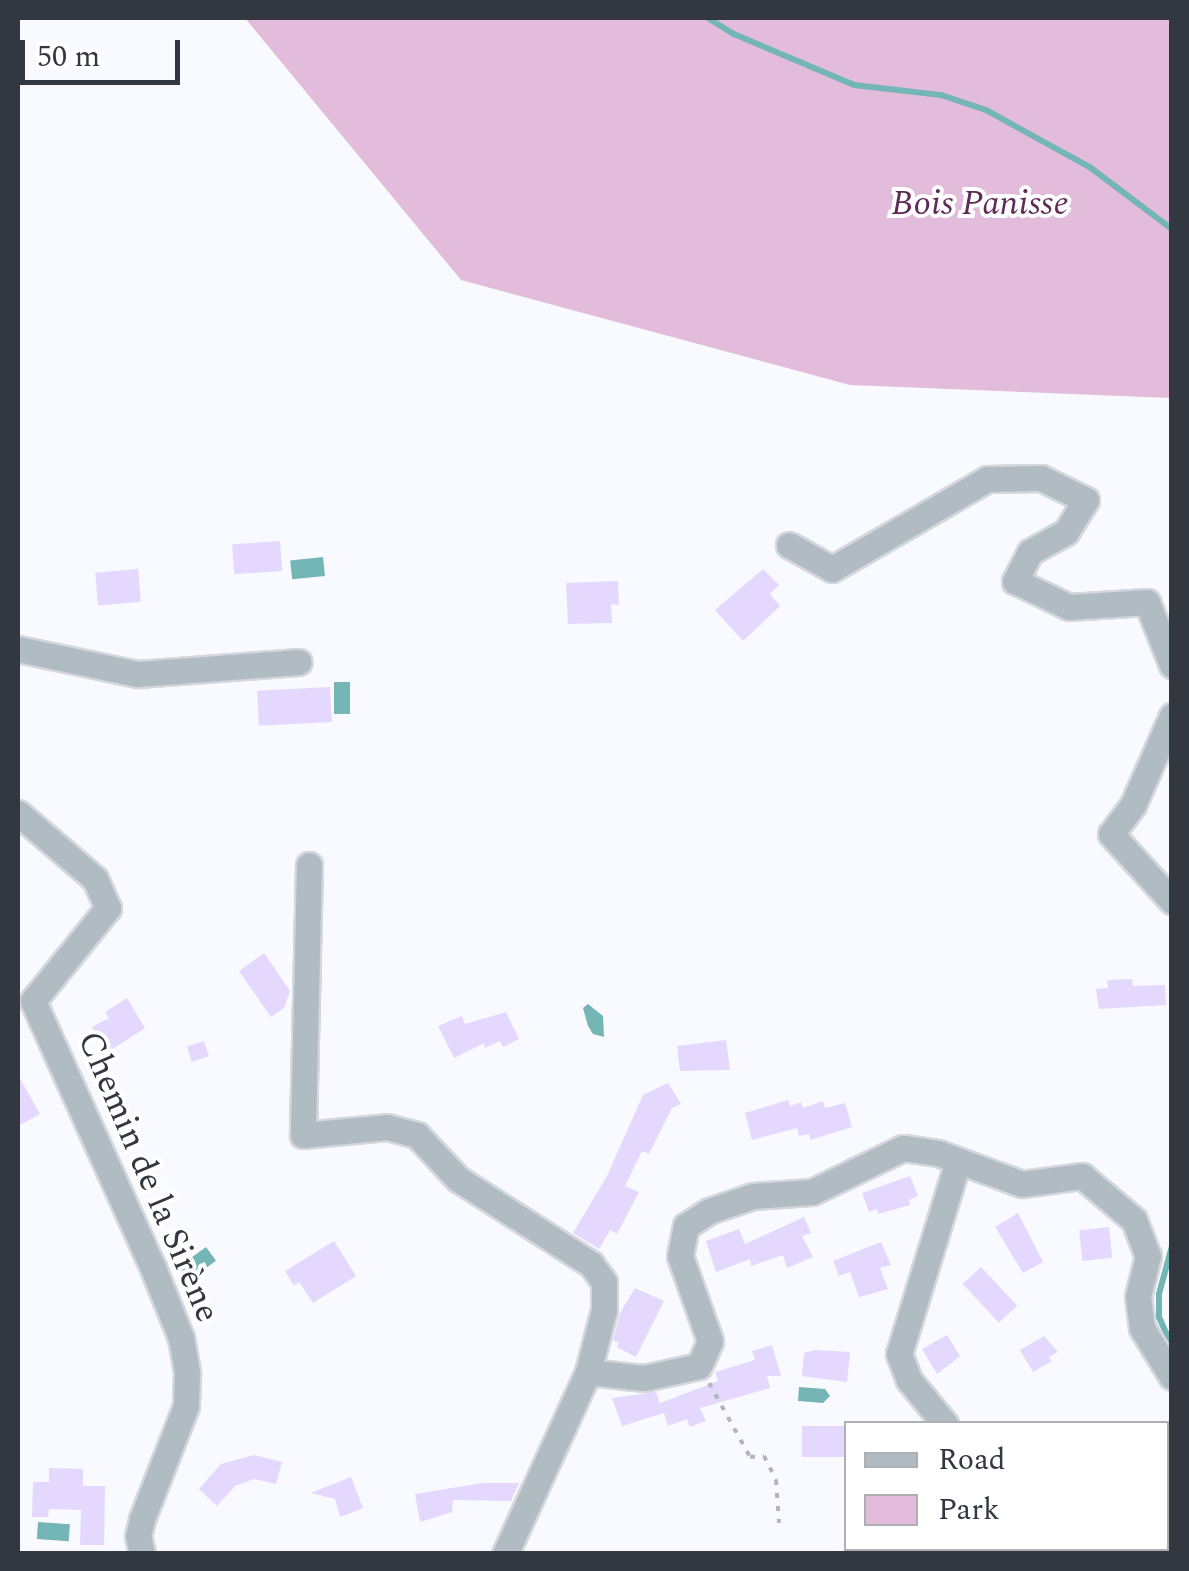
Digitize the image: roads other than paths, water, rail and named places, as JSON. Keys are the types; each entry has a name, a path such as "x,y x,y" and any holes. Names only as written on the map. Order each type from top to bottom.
{"street":[{"path":"789,546 832,569 987,478 1041,478 1086,500 1066,532 1030,552 1016,581 1069,608 1147,602 1172,665"},
{"path":"18,649 138,674 300,662"},
{"path":"1172,716 1133,805 1111,834 1172,901"},
{"name":"Chemin de la Sirène","path":"18,814 95,879 108,908 25,1005 80,1099 181,1338 187,1372 186,1406 142,1518 138,1536 142,1554"},
{"path":"309,865 303,1134 388,1126 417,1135 458,1179 591,1264 604,1282 604,1310 588,1372 505,1554"},
{"path":"588,1372 644,1378 699,1366 710,1342 680,1256 686,1226 708,1210 753,1196 812,1192 904,1148 938,1152 1022,1184 1082,1176 1134,1220 1148,1256 1138,1296 1142,1328 1172,1378"},
{"path":"943,1421 909,1380 898,1354 958,1160"}],"water":[{"path":"323,557 325,576 292,579 290,560"},
{"path":"334,682 350,682 350,714 334,714"},
{"path":"588,1004 603,1016 604,1037 593,1034 588,1026 583,1008"},
{"path":"206,1247 216,1261 189,1280 179,1266"},
{"path":"799,1387 825,1389 830,1396 823,1403 798,1401"},
{"path":"38,1522 70,1524 69,1541 37,1539"}],"waterway":[{"path":"708,18 734,34 854,85 941,95 986,110 1091,168 1172,229"},
{"path":"1172,1246 1159,1294 1159,1317 1172,1346"}],"park label":[{"name":"Bois Panisse","path":"980,204"}]}
